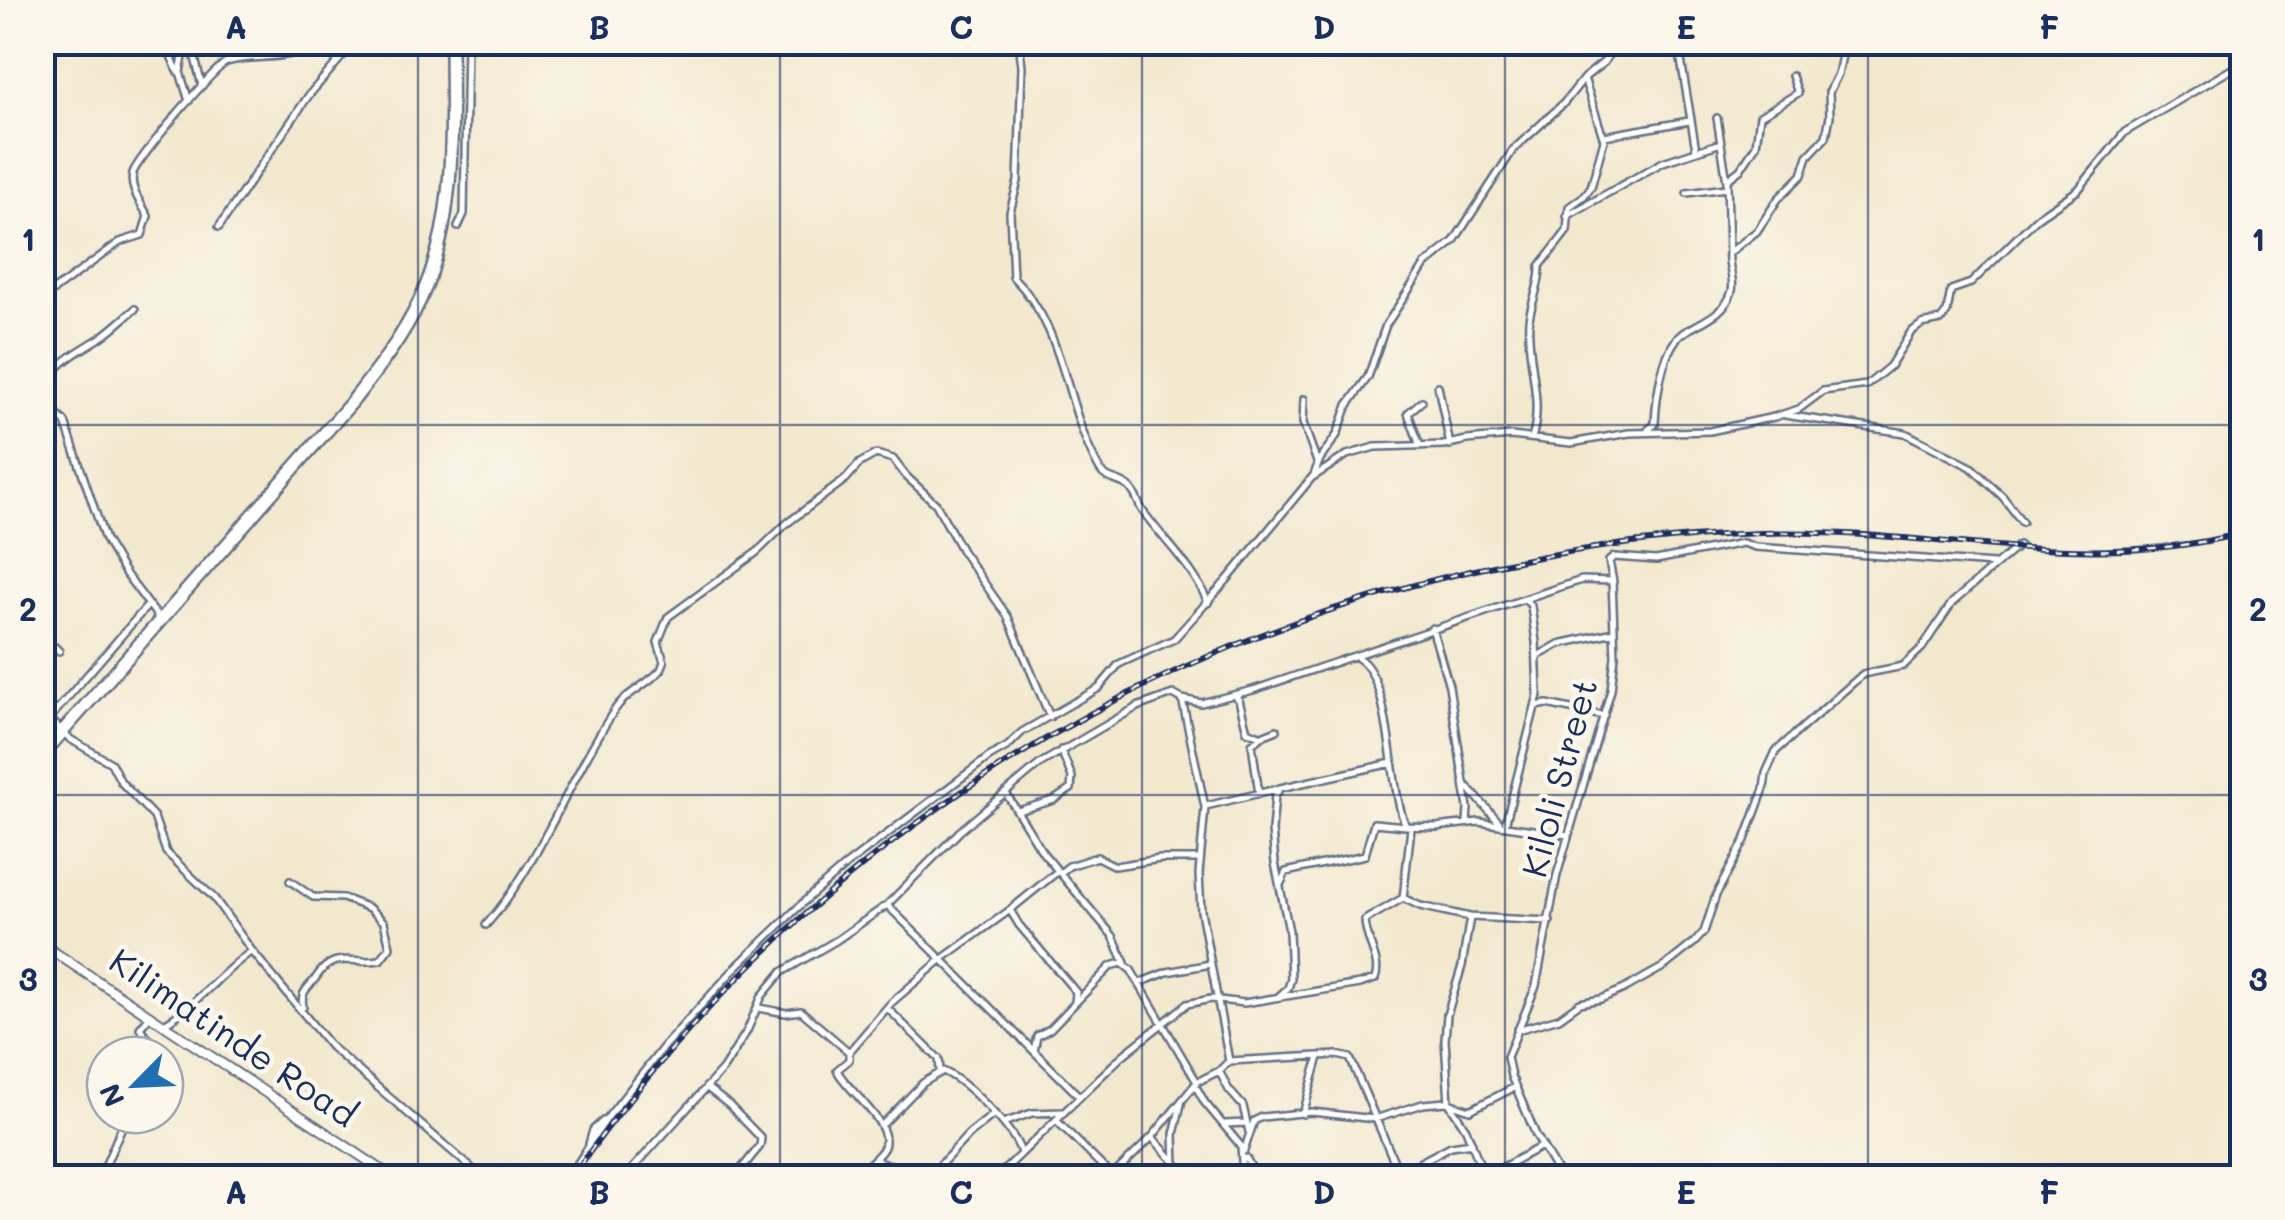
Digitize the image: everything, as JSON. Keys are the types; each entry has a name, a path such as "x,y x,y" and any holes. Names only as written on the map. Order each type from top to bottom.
{"highway":[{"path":"42,755 352,402 389,354 418,304 441,237 451,172 450,42"}],"main road":[{"name":"Kilimatinde Road","path":"42,944 394,1178"}],"street":[{"path":"165,42 189,101"},
{"path":"180,77 188,42"},
{"path":"188,42 202,86"},
{"path":"42,299 120,242 142,234 148,216 135,193 134,170 226,62 265,54 294,54 314,42"},
{"path":"219,227 309,96 346,52 373,42"},
{"path":"458,227 464,214 467,42"},
{"path":"1019,42 1022,66 1018,176 1010,212 1013,277 1032,295 1042,314 1078,419 1101,472 1132,490 1208,603"},
{"path":"568,1178 606,1120 710,994 820,887 1022,732 1099,688 1118,664 1174,639 1208,603 1312,478 1336,438 1350,402 1365,383 1386,324 1425,264 1454,241 1513,150 1604,62 1617,42"},
{"path":"1678,42 1688,121 1696,150"},
{"path":"1729,252 1757,230 1778,199 1802,175 1808,156 1826,138 1829,92 1838,74 1845,42"},
{"path":"1312,478 1353,453 1375,447 1450,444 1492,437 1571,443 1645,432 1710,431 1782,415 1808,405 1824,391 1858,388 1890,366 1911,332 1944,317 1951,290 1972,282 2037,218 2078,190 2125,132 2242,63"},
{"path":"1688,193 1727,184 1740,170 1756,145 1760,116 1798,94 1792,76"},
{"path":"1532,438 1538,405 1528,350 1529,320 1540,266 1567,232 1568,207 1591,187 1604,136 1584,78"},
{"path":"1645,432 1654,424 1667,353 1683,332 1704,324 1730,294 1727,184 1717,118"},
{"path":"1604,136 1688,121"},
{"path":"1566,217 1646,170 1722,143"},
{"path":"135,309 45,375 42,391 64,421 105,540 161,621"},
{"path":"44,323 56,369"},
{"path":"1438,386 1450,444"},
{"path":"1304,399 1303,423 1318,465"},
{"path":"1420,446 1408,413 1422,401"},
{"path":"1782,415 1905,433 1972,467 2022,522"},
{"path":"486,925 533,858 572,780 614,711 661,670 664,662 658,642 668,617 757,552 860,463 876,454 893,459 933,499 962,551 1008,617 1050,716"},
{"path":"624,1178 736,1049 768,988 782,972 837,940 887,904 960,832 1041,763 1146,703 1173,694 1201,703 1356,657 1582,580 1612,582 1608,561 1614,556 1656,560 1740,543 1997,564"},
{"path":"1517,1030 1554,1020 1573,1006 1624,990 1665,966 1695,942 1704,932 1716,895 1746,840 1776,752 1863,674 1903,666 1924,645 1952,603 2019,546"},
{"name":"Kiloli Street","path":"1561,1177 1542,1146 1507,1058 1533,997 1557,875 1613,678 1612,582"},
{"path":"1503,825 1536,706 1538,656 1531,606 1526,600"},
{"path":"50,718 148,605"},
{"path":"1432,628 1450,692 1467,823"},
{"path":"1538,656 1559,644 1614,632"},
{"path":"42,650 55,647 59,651"},
{"path":"1356,657 1367,665 1382,705 1409,827 1402,898"},
{"path":"1232,694 1240,700 1247,732 1262,736"},
{"path":"1182,699 1205,806 1201,911 1229,1061"},
{"path":"1536,706 1548,704 1604,716"},
{"path":"42,711 63,732 111,763 120,782 154,817 166,852 214,898 252,951 335,1050 484,1178"},
{"path":"1259,794 1252,744 1277,730"},
{"path":"1018,811 1054,800 1072,789 1072,777 1061,750"},
{"path":"1205,806 1392,763"},
{"path":"1464,783 1503,825"},
{"path":"1277,998 1288,988 1290,979 1289,931 1275,863 1272,816 1274,796 1280,788"},
{"path":"1007,795 1034,840 1113,936 1125,964 1257,1178"},
{"path":"1280,886 1290,870 1365,855 1374,823 1409,827 1503,825 1568,835"},
{"path":"867,1178 867,1166 886,1142 881,1126 864,1101 836,1070 849,1060 850,1052 887,1008 942,959 1069,866 1097,857 1115,866 1160,859 1200,859"},
{"path":"290,882 313,898 344,898 369,908 384,922 390,947 380,960 343,959 323,966 304,993 304,1012"},
{"path":"1402,898 1470,917 1550,921"},
{"path":"996,1178 1162,1022 1194,1002 1277,998 1375,979 1378,968 1365,920 1402,898"},
{"path":"887,904 1079,1096"},
{"path":"1010,910 1019,926 1076,992 1075,1004"},
{"path":"1470,917 1462,966 1445,1024 1450,1103 1485,1177 1542,1146"},
{"path":"164,1024 190,1006 226,968 252,951"},
{"path":"1017,1034 1037,1036 1050,1028 1111,966 1125,964"},
{"path":"1139,982 1210,964"},
{"path":"1076,992 1088,992"},
{"path":"758,1008 786,1013 801,1011 850,1052"},
{"path":"887,1008 939,1059 940,1071"},
{"path":"145,1035 140,1028 150,1016"},
{"path":"1034,1051 1037,1036"},
{"path":"1302,1114 1320,1057"},
{"path":"1056,1120 1112,1177 1152,1137 1196,1083 1219,1072 1229,1061 1350,1058 1400,1175 1444,1148 1472,1143"},
{"path":"940,1071 957,1078 1015,1135 1032,1144"},
{"path":"881,1126 915,1090 940,1071"},
{"path":"1219,1072 1228,1090 1243,1106 1250,1134"},
{"path":"1243,1178 1244,1153 1257,1118 1302,1114 1375,1120 1423,1104 1450,1103 1464,1110 1476,1109 1516,1087"},
{"path":"706,1088 761,1138 760,1146 734,1178"},
{"path":"1175,1166 1174,1138 1182,1112 1181,1099"},
{"path":"1003,1123 1032,1113 1066,1112"},
{"path":"872,1160 931,1177 969,1134 994,1114"},
{"path":"1223,1124 1246,1123"},
{"path":"100,1178 118,1135"},
{"path":"1015,1135 1021,1154"},
{"path":"1152,1137 1189,1178"},
{"path":"896,1176 900,1168"},
{"path":"2153,1178 2163,1170 2242,1176"}],"railway":[{"path":"571,1178 682,1038 806,913 942,805 1090,714 1246,641 1411,586 1583,550 1761,533 2123,550 2183,545 2242,533"}]}
